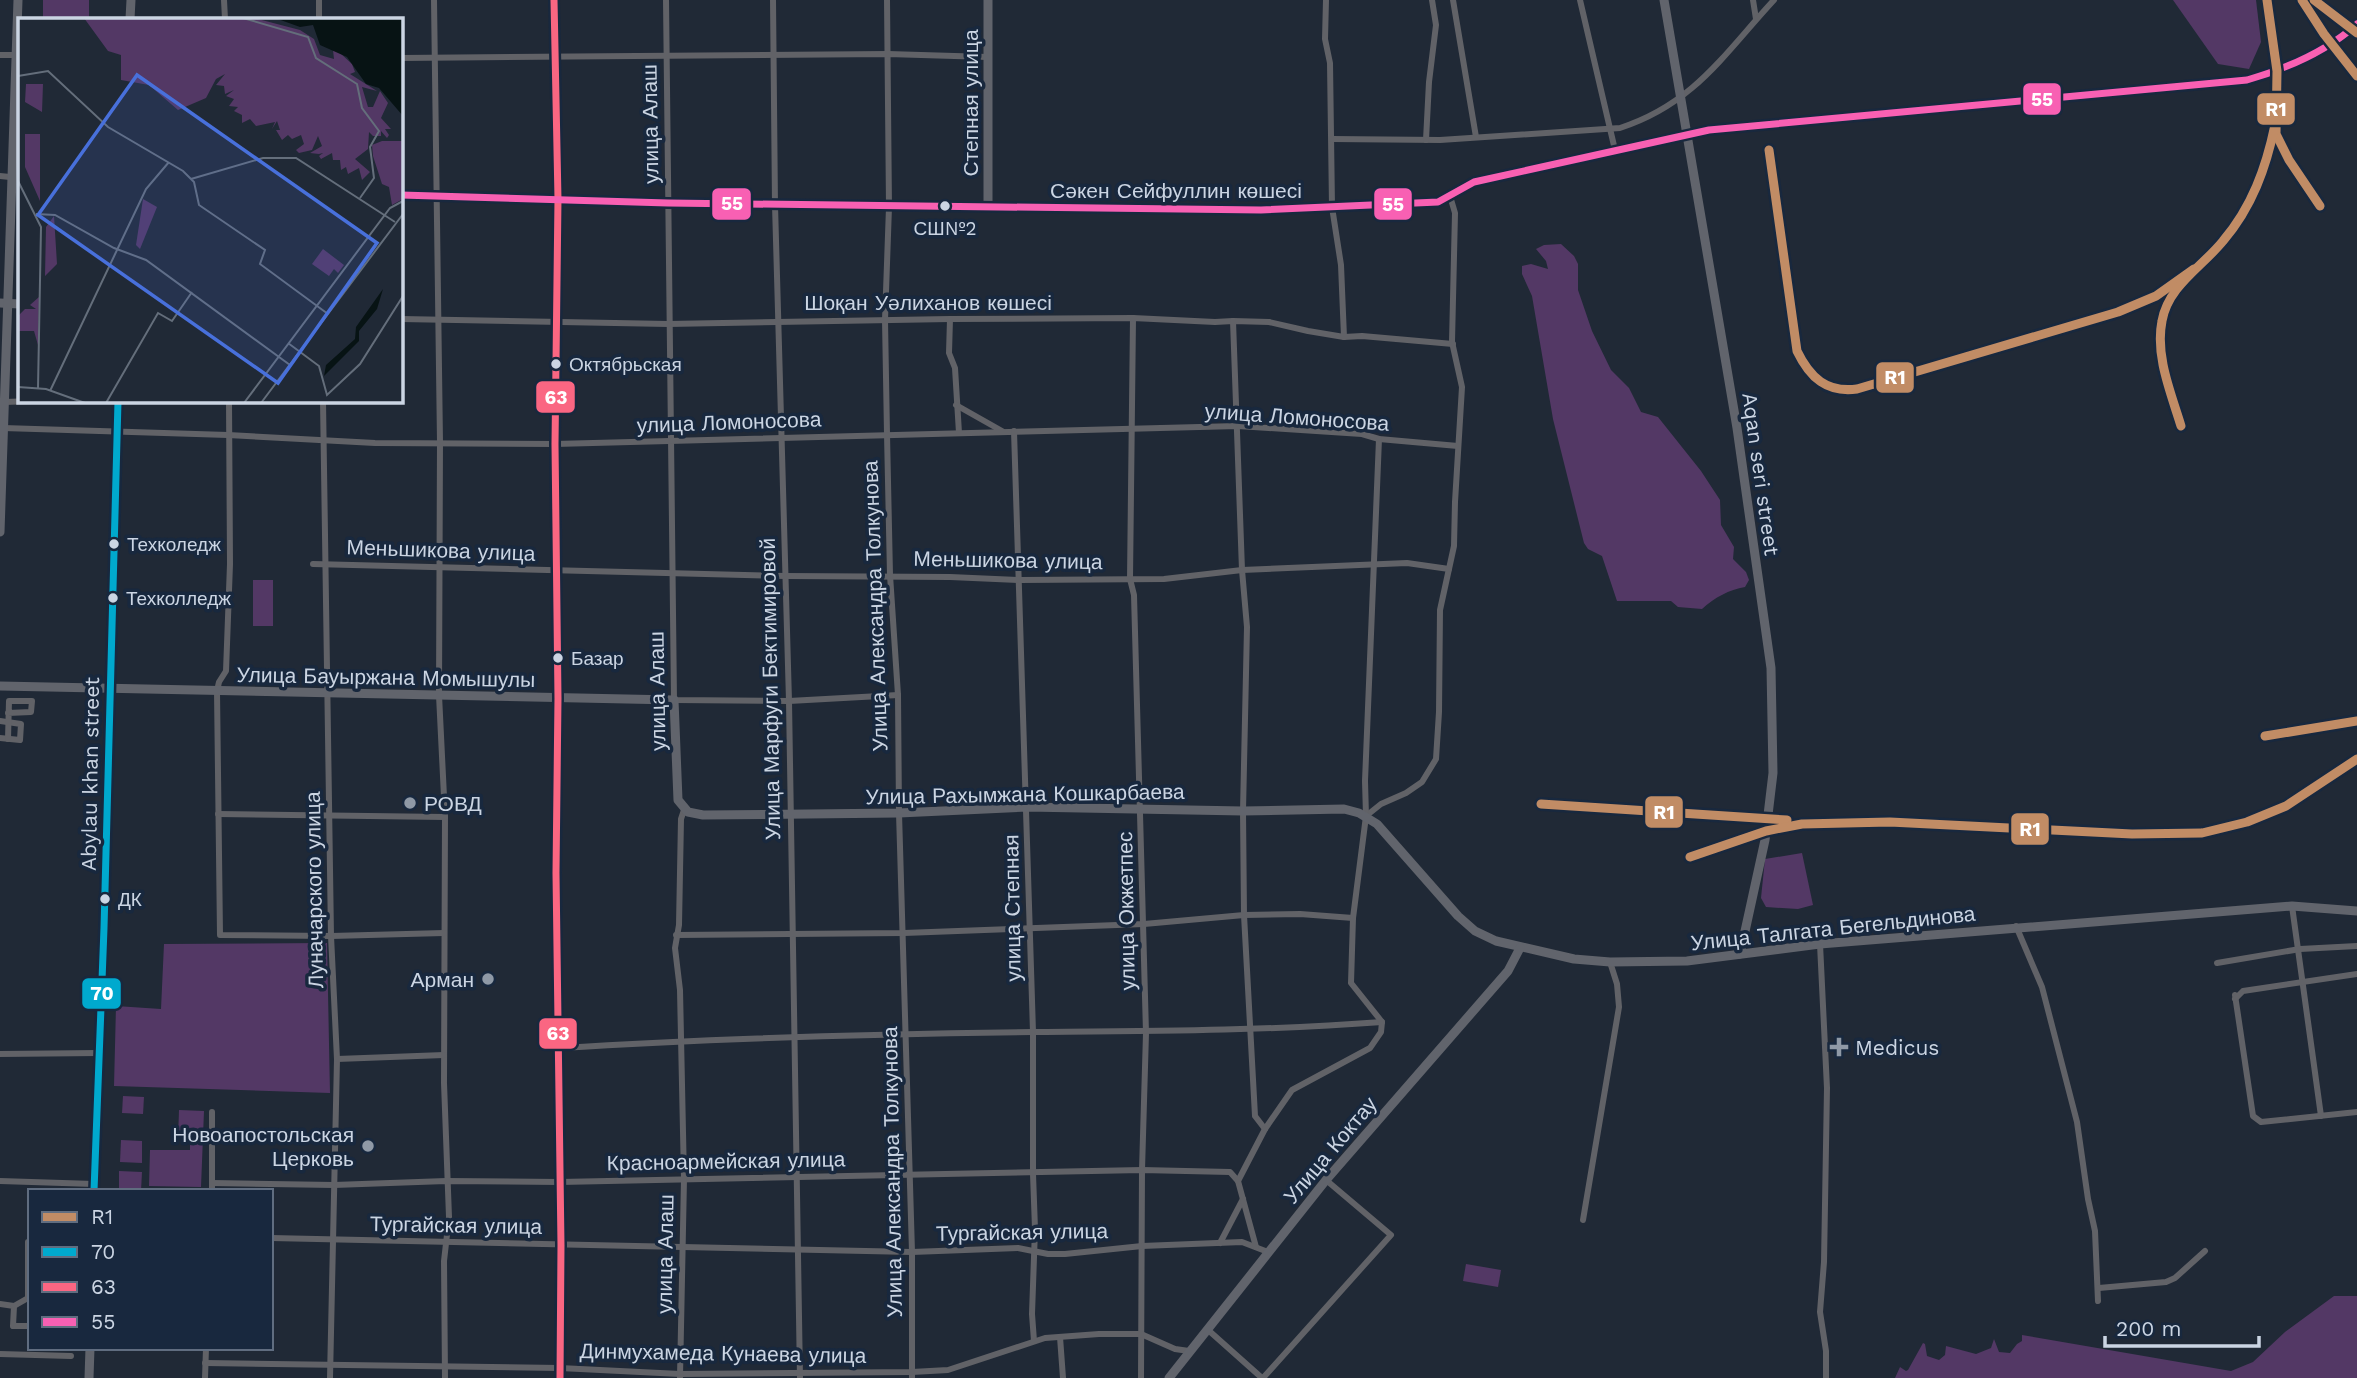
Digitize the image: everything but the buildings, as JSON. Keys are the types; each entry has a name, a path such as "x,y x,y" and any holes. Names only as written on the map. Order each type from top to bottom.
{"street":[{"path":"0,532 5,402 4,303 18,0"},
{"path":"131,0 131,18"},
{"path":"224,0 225,18"},
{"path":"319,0 319,18"},
{"path":"434,0 440,442 439,695 444,817 444,1055 449,1217 444,1261 445,1378"},
{"path":"554,0 558,200 555,444 560,1378"},
{"name":"улица Алаш","path":"666,0 674,700 677,794 684,810 681,819 679,925 675,960 680,990 684,1179 680,1376"},
{"name":"Улица Марфуги Бектимировой","path":"773,0 775,205 796,1037 800,1376"},
{"name":"Улица Александра Толкунова","path":"887,0 887,435 890,575 898,695 912,1252 912,1375"},
{"name":"Степная улица","path":"988,0 988,205"},
{"path":"1326,0 1325,39 1330,63 1332,207 1341,265 1344,337"},
{"path":"1426,140 1436,25 1432,0"},
{"path":"1453,0 1476,137"},
{"path":"1580,0 1615,150"},
{"name":"Aqan seri street","path":"1664,0 1737,428 1773,693 1773,773 1768,819 1740,954"},
{"path":"1753,0 1756,19"},
{"path":"1332,139 1426,140 1620,128 1644,120 1682,98 1709,75 1774,0"},
{"name":"Сәкен Сейфуллин көшесі","path":"402,195 775,205 988,205 1261,210 1438,202 1474,182 1709,130 2247,80 2280,71 2335,40 2357,24"},
{"path":"402,58 888,54 988,57"},
{"path":"0,55 15,55"},
{"path":"1366,816 1381,804 1406,793 1422,782 1436,759 1440,610 1454,546 1462,387 1453,344 1455,213 1450,196"},
{"name":"Шоқан Уәлиханов көшесі","path":"402,319 668,324 1133,318 1269,322 1344,337 1362,336 1453,344"},
{"name":"улица Окжетпес","path":"1133,318 1130,579 1134,595 1146,1033 1141,1378"},
{"path":"950,319 949,353 954,368 959,433"},
{"path":"1233,321 1242,570 1247,627 1244,915 1255,1116 1265,1129"},
{"path":"5,402 18,402"},
{"name":"Abylau khan street","path":"94,1187 118,402"},
{"path":"229,402 230,564 226,671 217,691 220,935 444,933"},
{"name":"Луначарского улица","path":"323,402 331,936 337,1059 330,1378"},
{"path":"956,405 1004,432"},
{"name":"улица Ломоносова","path":"2,428 228,435 374,443 555,444 1238,426 1362,434 1379,439 1458,446"},
{"name":"улица Степная","path":"1014,431 1033,1032 1035,1229 1031,1314 1034,1341"},
{"path":"1256,1247 1238,1181 1265,1129 1292,1090 1370,1048 1381,1032 1382,1022 1352,983 1353,918 1366,816 1364,781 1379,439"},
{"name":"Меньшикова улица","path":"313,564 1020,580 1164,579 1242,570 1407,563 1449,569"},
{"name":"Улица Бауыржана Момышулы","path":"0,686 674,700 789,701 898,695"},
{"path":"4,722 21,724 20,740 8,738 4,722 8,713"},
{"name":"Улица Рахымжана Кошкарбаева","path":"684,810 703,815 899,813 1027,807 1344,810 1366,816"},
{"path":"218,814 444,817"},
{"name":"Улица Талгата Бегельдинова","path":"1366,816 1385,833 1451,909 1475,931 1520,948 1574,959 1610,962 1687,961 1820,944 2016,926 2292,906 2357,911"},
{"path":"2292,906 2321,1116"},
{"path":"677,935 904,933 1144,924 1244,915 1300,914 1353,918"},
{"path":"679,925 686,935"},
{"path":"2016,926 2042,987 2077,1122 2095,1231 2098,1301"},
{"path":"1820,944 1827,1088 1821,1312 1826,1378"},
{"path":"2217,963 2300,949 2357,946"},
{"name":"Улица Коктау","path":"1169,1378 1326,1180 1508,971 1520,948"},
{"path":"1583,1220 1619,1007 1617,984 1610,962"},
{"path":"2357,974 2243,991 2235,997 2253,1116 2261,1122 2357,1112"},
{"path":"559,1048 907,1034 1146,1033 1382,1022"},
{"path":"0,1054 99,1053"},
{"path":"337,1059 444,1055"},
{"path":"212,1112 212,1187"},
{"name":"Красноармейская улица","path":"212,1187 1142,1171 1230,1172 1238,1181"},
{"path":"1207,1329 1263,1378 1391,1235 1326,1180"},
{"path":"0,1181 94,1187"},
{"path":"1220,1243 1243,1199"},
{"name":"Тургайская улица","path":"273,1238 912,1252 1018,1248 1065,1254 1142,1246 1242,1242 1268,1252"},
{"path":"0,1304 14,1306 27,1298 28,1242"},
{"path":"2099,1287 2166,1282 2175,1278 2205,1251"},
{"path":"14,1306 13,1325 27,1326"},
{"name":"Динмухамеда Кунаева улица","path":"205,1363 560,1368 680,1376 912,1375 948,1370 1034,1341 1060,1337 1141,1335 1175,1349 1189,1351"},
{"path":"1060,1337 1063,1378"},
{"path":"89,1378 90,1350"},
{"path":"205,1378 206,1350"},
{"path":"0,1354 71,1356"}],"shaded area":[{"path":"43,0 89,0 89,18 43,18"},
{"path":"2173,0 2256,0 2261,42 2249,69 2218,64"},
{"path":"1561,244 1574,256 1578,264 1578,290 1592,331 1611,370 1629,388 1641,412 1658,417 1701,471 1720,500 1721,525 1734,547 1733,559 1746,572 1749,580 1745,587 1722,595 1702,609 1678,607 1671,601 1617,601 1602,556 1588,549 1584,543 1553,419 1532,296 1522,274 1522,266 1531,264 1548,269 1546,261 1536,249 1544,245"},
{"path":"253,580 273,580 273,626 253,626"},
{"path":"1802,853 1813,905 1798,909 1766,907 1761,898 1765,859"},
{"path":"327,943 330,1093 114,1086 116,1006 161,1009 164,944"},
{"path":"123,1096 144,1097 143,1114 122,1113"},
{"path":"179,1110 204,1111 201,1187 149,1186 150,1150 190,1150 190,1139 178,1139"},
{"path":"121,1140 142,1141 142,1163 120,1162"},
{"path":"119,1171 142,1172 141,1189 119,1189"},
{"path":"1466,1264 1501,1270 1498,1287 1463,1281"},
{"path":"2334,1296 2357,1296 2357,1378 1895,1378 1900,1367 1908,1370 1923,1343 1927,1356 1939,1360 1945,1355 1946,1346 1976,1354 1991,1348 1994,1339 1999,1352 2010,1353 2022,1341 2022,1335 2231,1371 2253,1362 2285,1332"}],"transit line":[{"name":"63","path":"554,0 558,199 555,444 560,1378"},
{"name":"R1","path":"2267,0 2277,71 2276,134 2289,160 2320,206"},
{"name":"R1","path":"2302,0 2324,34 2357,76"},
{"name":"R1","path":"2314,0 2357,33"},
{"name":"55","path":"402,195 668,203 1261,210 1438,202 1474,182 1709,130 2247,80 2305,58 2332,43 2357,24"},
{"name":"R1","path":"2181,426 2162,361 2160,334 2165,309 2178,287 2215,250 2242,215 2262,172 2275,125"},
{"name":"R1","path":"1769,150 1797,351 1814,376 1837,389 1857,389 2118,312 2156,296 2194,269"},
{"name":"70","path":"94,1189 118,402"},
{"name":"R1","path":"2265,736 2357,721"},
{"name":"R1","path":"1690,857 1766,831 1802,824 1890,822 2132,834 2202,833 2247,822 2286,806 2357,759"},
{"name":"R1","path":"1541,804 1787,820"}],"place":[{"name":"СШ№2","path":"945,206"},
{"name":"Октябрьская","path":"556,364"},
{"name":"Техколедж","path":"114,544"},
{"name":"Техколледж","path":"113,598"},
{"name":"Базар","path":"558,658"},
{"name":"РОВД","path":"410,803"},
{"name":"ДК","path":"105,899"},
{"name":"Арман","path":"488,979"},
{"name":"Medicus","path":"1839,1047"},
{"name":"Новоапостольская Церковь","path":"368,1146"}]}
